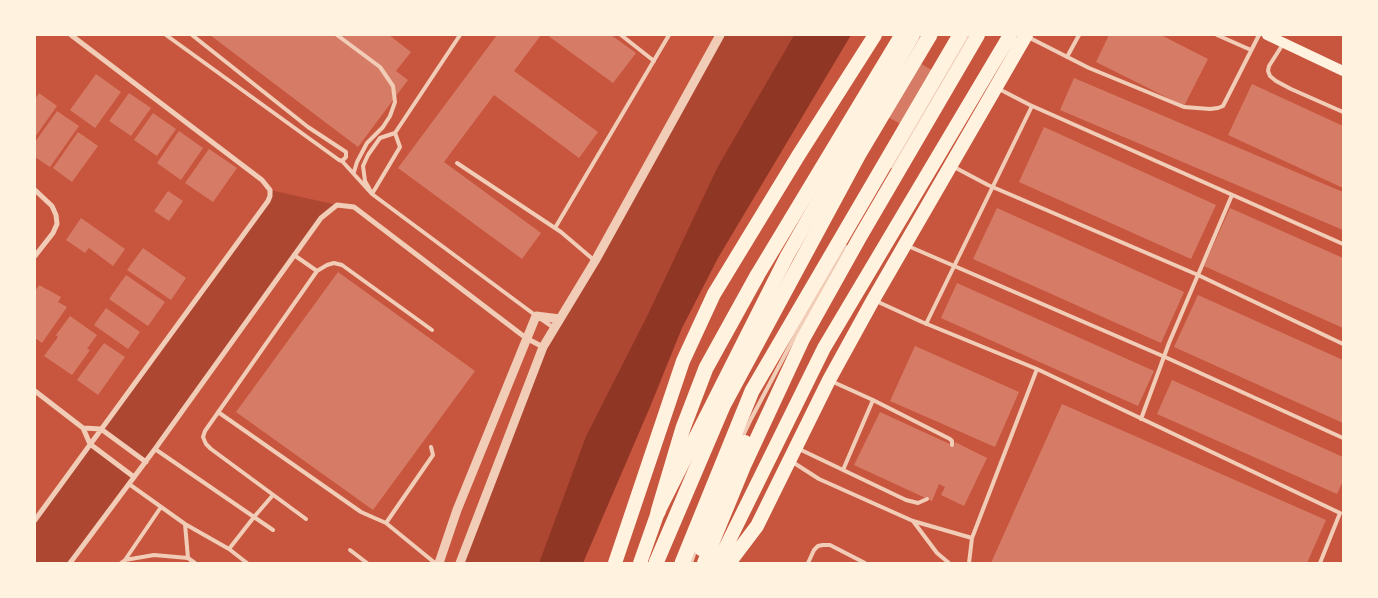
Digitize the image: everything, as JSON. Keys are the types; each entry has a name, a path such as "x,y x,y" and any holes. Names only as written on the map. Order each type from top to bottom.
{"highway":[{"path":"615,563 683,362 714,294 798,156 875,35"},
{"path":"640,563 658,512 683,428 706,368 758,274 902,35"},
{"path":"658,512 786,256 913,35"},
{"path":"656,563 723,406 859,154 930,35"},
{"path":"682,563 752,391 960,35"},
{"path":"696,563 706,532 735,462 784,375 808,322 855,238 978,35"},
{"path":"718,563 824,348 1010,35"},
{"path":"729,563 756,526 829,380 1026,35"},
{"path":"704,563 744,466 803,339 855,238"}],"main road":[{"path":"1267,35 1343,71"}],"street":[{"path":"35,520 268,201 270,190 262,180 71,35"},
{"path":"460,563 543,348 595,261 720,35"},
{"path":"35,190 45,197 52,206 57,224 53,234 35,256"},
{"path":"72,562 321,218 337,205 354,207 526,338 543,348"},
{"path":"439,563 457,510 536,316 560,319"},
{"path":"35,391 83,428 90,444 134,476"},
{"path":"83,428 101,429 146,462"}],"lane":[{"path":"166,35 338,160 342,161 372,194 554,328"},
{"path":"192,35 308,127 346,152 346,157 342,161"},
{"path":"337,35 380,67 393,86 394,102 390,116 383,127 368,143 357,162 354,172"},
{"path":"372,194 365,181 363,166 380,138 395,133 460,35"},
{"path":"621,35 654,61"},
{"path":"555,228 668,35"},
{"path":"798,255 897,80 926,35"},
{"path":"890,172 969,35"},
{"path":"1026,35 1089,68 1184,107 1210,109 1224,106 1259,35"},
{"path":"1067,57 1078,35"},
{"path":"1217,35 1251,50"},
{"path":"1284,43 1269,66 1270,76 1276,82 1343,112"},
{"path":"995,87 1032,106 1343,244"},
{"path":"926,324 990,186 1032,106"},
{"path":"372,194 400,148 395,133"},
{"path":"457,163 555,228 595,261"},
{"path":"951,165 990,186 1198,275 1343,344"},
{"path":"1141,419 1232,195"},
{"path":"691,563 751,418 796,334 855,238"},
{"path":"905,244 1165,357 1343,438"},
{"path":"294,255 317,272"},
{"path":"306,519 206,444 203,437 205,431 317,272 327,264 342,265 432,330"},
{"path":"873,300 926,324 1037,369 1340,513"},
{"path":"658,512 694,452 742,357"},
{"path":"969,563 972,538 1037,369"},
{"path":"829,380 950,438 952,445"},
{"path":"843,470 873,400"},
{"path":"218,412 361,512 386,523 435,563"},
{"path":"386,523 432,455 431,447"},
{"path":"155,449 273,530"},
{"path":"793,454 819,479 912,521 972,538"},
{"path":"793,454 843,470 906,500 918,502 927,499"},
{"path":"129,484 185,524 228,549 246,563"},
{"path":"228,549 273,495"},
{"path":"1320,563 1343,506"},
{"path":"123,562 161,507"},
{"path":"912,521 937,553 949,563"},
{"path":"185,524 188,558"},
{"path":"808,563 814,550 818,546 823,545 830,545 865,563"},
{"path":"350,550 368,563"},
{"path":"123,562 154,555 188,558 195,563"}],"shaded area":[{"path":"721,35 794,35 718,166 648,314 586,436 539,563 460,563 543,347"},
{"path":"794,35 851,35 718,258 682,328 583,563 539,563 586,436 648,314 718,166"},
{"path":"270,190 337,205 331,209 242,327 146,462 101,429 268,201"},
{"path":"90,444 134,477 70,563 35,563 35,520"}],"building":[{"path":"210,35 389,35 411,52 396,71 408,80 358,147"},
{"path":"497,35 541,35 514,71 598,132 579,158 494,95 444,162 541,233 522,259 398,168"},
{"path":"547,35 611,35 636,53 613,83"},
{"path":"1109,35 1161,35 1208,59 1184,106 1096,62"},
{"path":"918,62 935,72 904,126 886,116"},
{"path":"96,74 121,92 95,128 70,110"},
{"path":"1074,78 1343,192 1343,230 1060,110"},
{"path":"1252,84 1343,126 1343,188 1228,135"},
{"path":"39,93 57,106 35,137 35,99"},
{"path":"129,93 151,108 131,136 109,121"},
{"path":"57,111 79,126 50,167 35,157 35,142"},
{"path":"153,113 176,129 157,156 134,140"},
{"path":"1044,127 1216,205 1191,259 1019,182"},
{"path":"179,131 203,148 181,180 157,163"},
{"path":"78,132 98,146 72,182 53,168"},
{"path":"209,149 237,168 213,202 185,183"},
{"path":"168,191 183,201 169,221 154,211"},
{"path":"997,208 1184,292 1161,343 973,259"},
{"path":"1230,208 1343,258 1343,328 1204,266"},
{"path":"81,218 125,249 113,266 89,248 85,253 66,240"},
{"path":"143,248 186,278 171,300 127,270"},
{"path":"338,272 475,371 373,510 236,412"},
{"path":"126,275 165,302 148,326 109,299"},
{"path":"957,283 1154,371 1138,406 941,318"},
{"path":"39,285 61,297 58,302 67,307 42,343 35,338 35,291"},
{"path":"1198,295 1343,360 1343,423 1174,347"},
{"path":"106,308 140,332 128,349 94,325"},
{"path":"70,316 97,335 87,349 90,350 72,375 44,356"},
{"path":"104,343 125,357 98,395 77,380"},
{"path":"915,346 1019,392 995,447 890,401"},
{"path":"1172,380 1343,457 1343,481 1337,494 1157,414"},
{"path":"1062,404 1326,520 1307,563 991,563"},
{"path":"880,412 954,446 955,442 987,458 964,506 941,495 945,487 939,484 932,501 854,465"}]}
